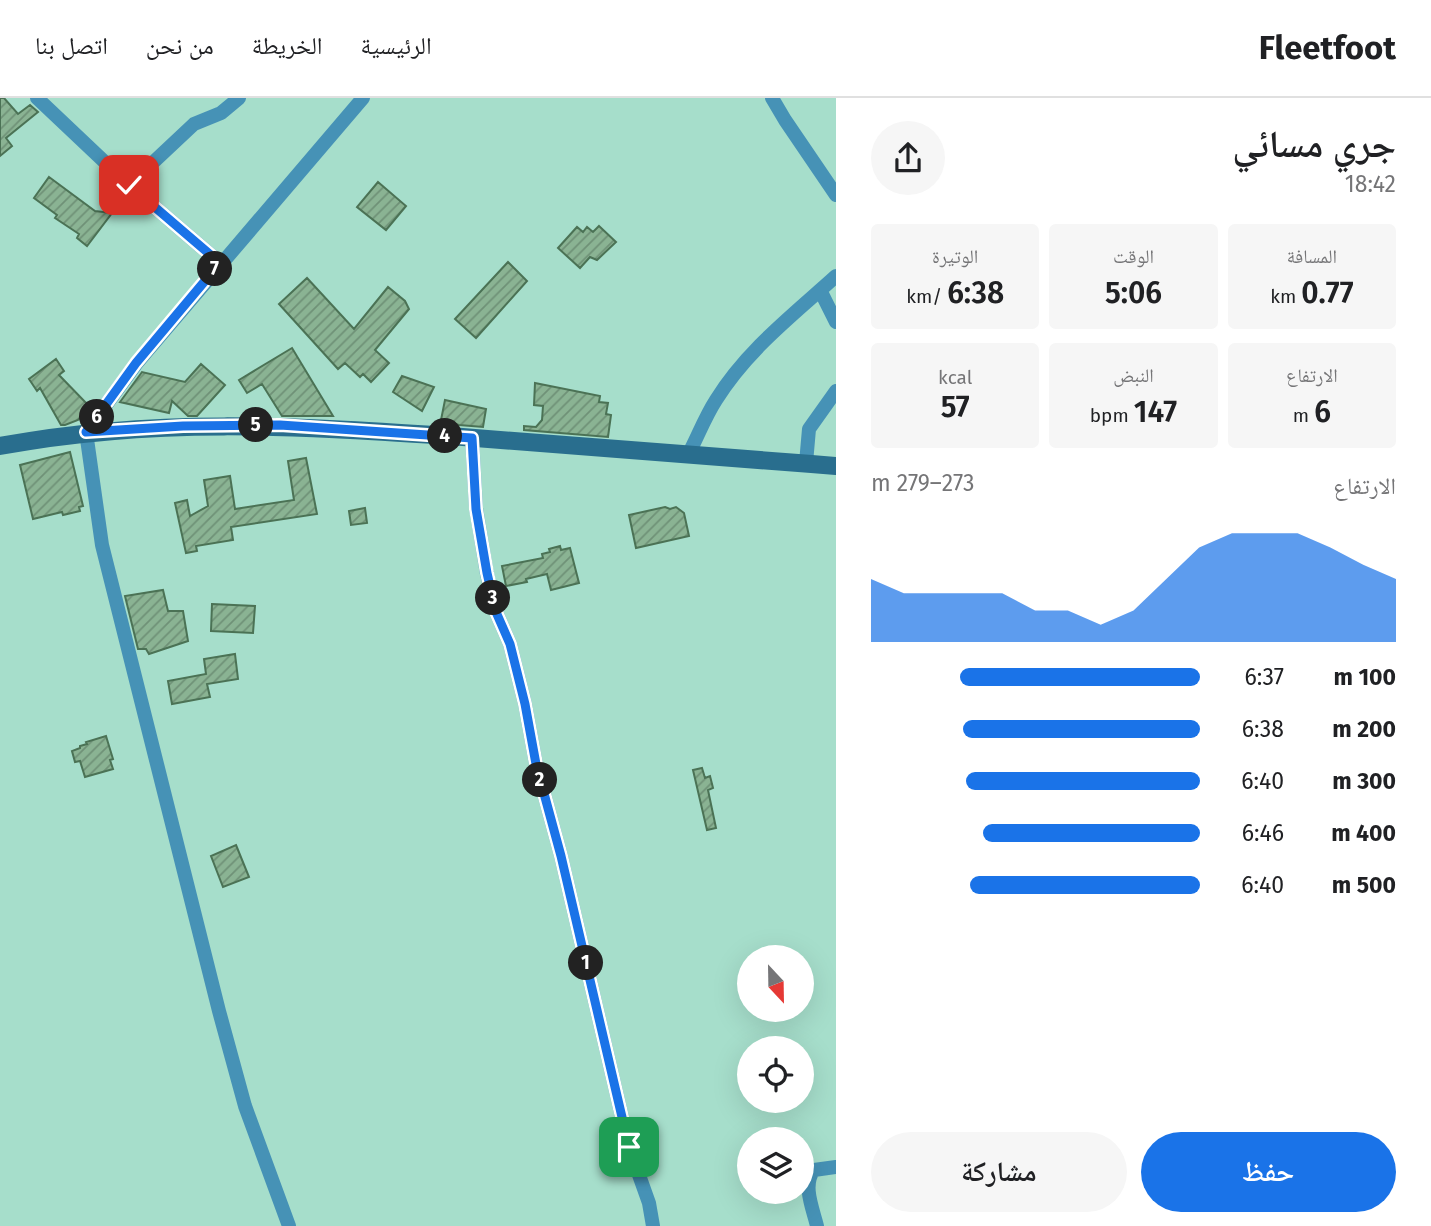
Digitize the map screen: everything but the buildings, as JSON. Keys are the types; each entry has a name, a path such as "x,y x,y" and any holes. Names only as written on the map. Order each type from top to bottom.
{"street":[{"path":"37,98 129,185 220,263"},
{"path":"129,185 194,124 221,113 239,98"},
{"path":"289,1226 245,1106 219,1011 102,545 86,432 136,363 363,98"},
{"path":"772,98 836,195"},
{"path":"689,453 716,400 746,360 779,326 836,276"},
{"path":"820,290 836,322"},
{"path":"806,463 809,429 836,391"},
{"path":"0,446 86,432 183,426 280,425 689,453 836,466"},
{"path":"472,438 476,509 487,573 496,612 510,644 536,764 561,856 629,1147 649,1203 653,1226"},
{"path":"817,1226 807,1184 814,1170 836,1167"}],"route":[{"path":"129,185 220,263 136,363 86,432 183,426 280,425 472,438 476,509 487,573 496,612 510,644 525,704 536,764 561,856 629,1147"}]}
